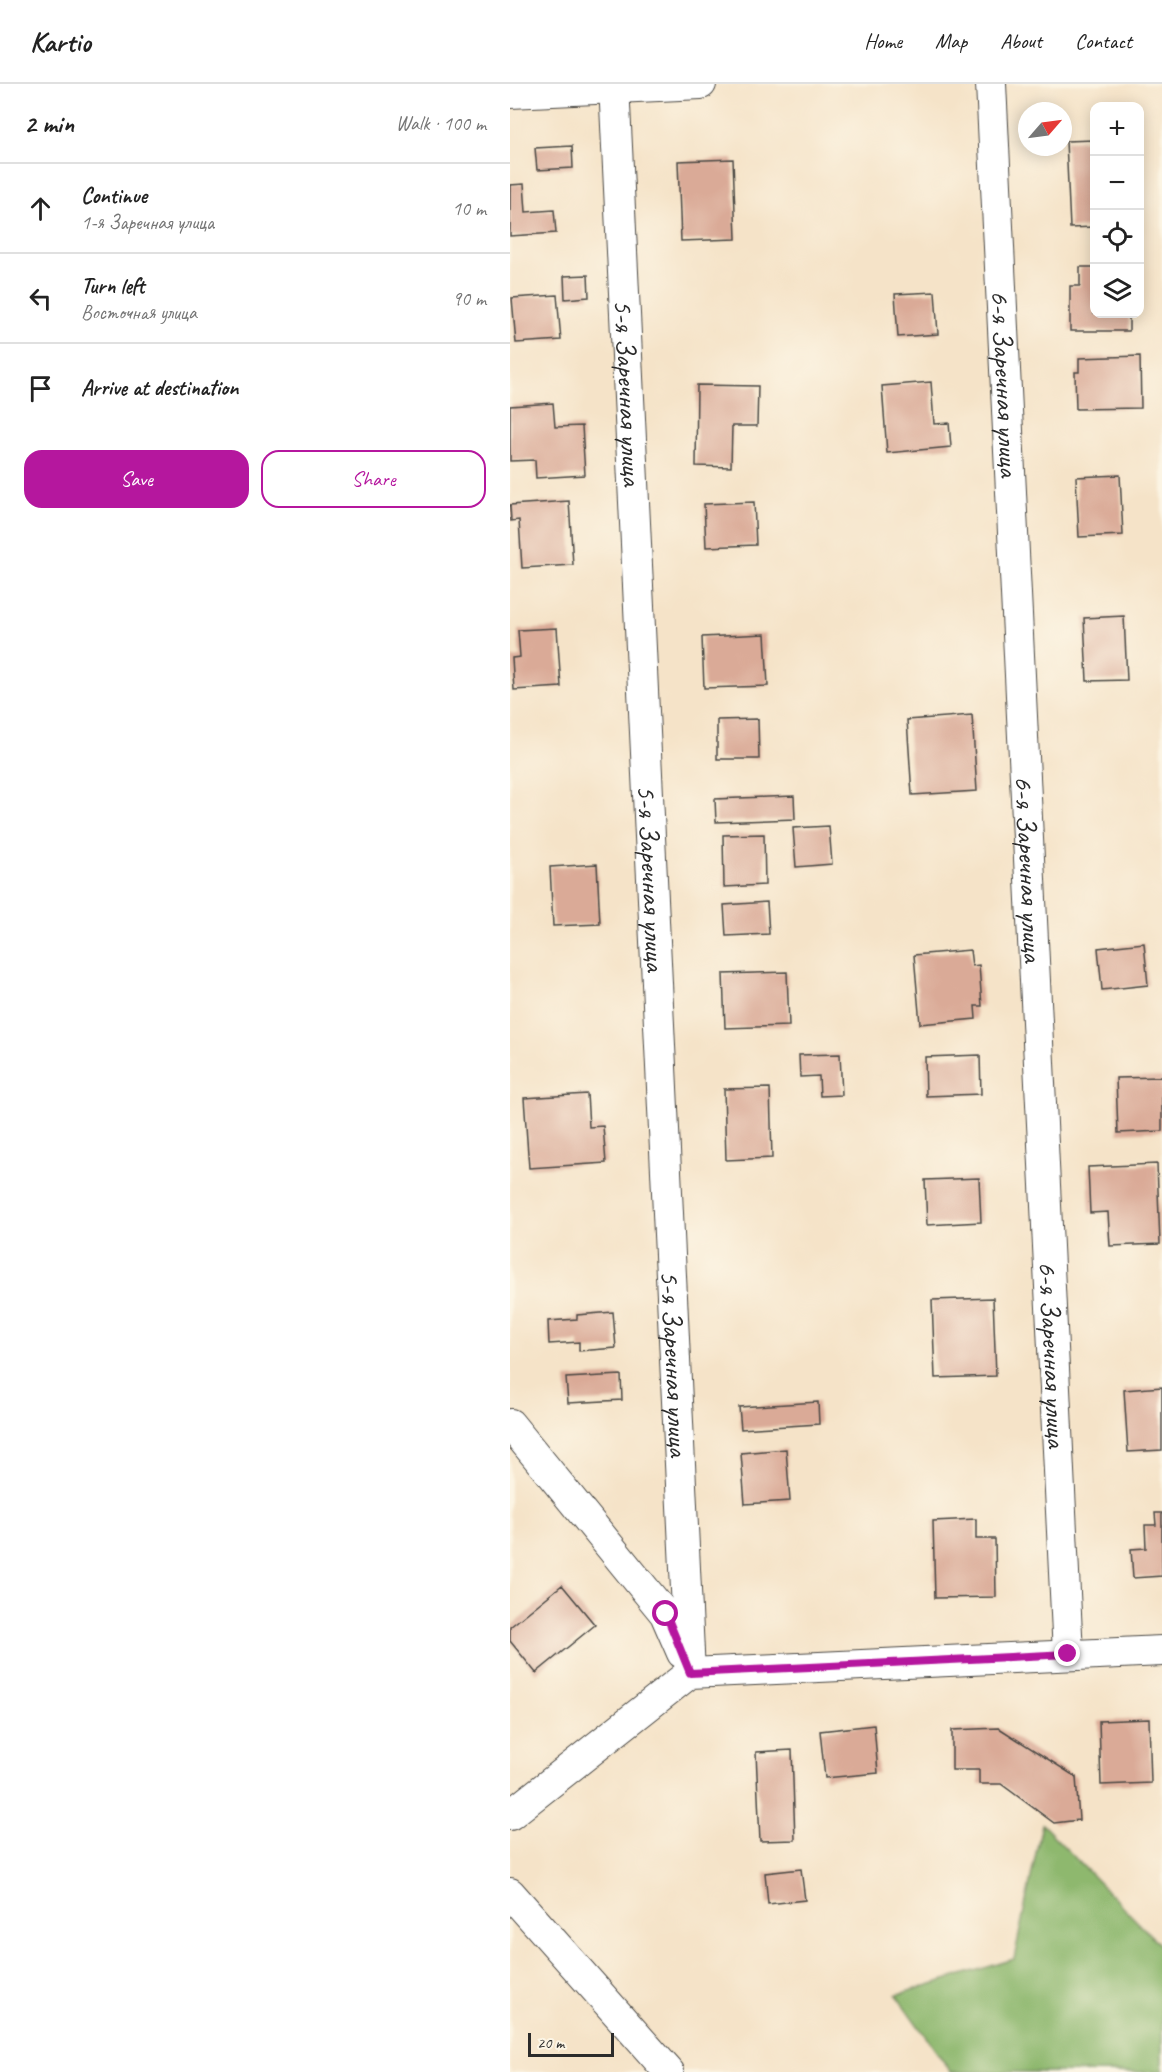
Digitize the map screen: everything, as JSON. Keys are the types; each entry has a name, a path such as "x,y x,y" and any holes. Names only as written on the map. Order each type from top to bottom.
{"street":[{"path":"510,93 615,86 701,84"},
{"name":"6-я Заречная улица","path":"991,84 1068,1654"},
{"name":"5-я Заречная улица","path":"615,86 690,1673"},
{"path":"510,1424 666,1614 690,1673"},
{"path":"510,1815 690,1673 1162,1651"},
{"path":"510,1893 669,2072"}],"green space":[{"path":"1042,1824 1162,1947 1162,2072 951,2072 896,1995 1014,1959"}],"building":[{"path":"1090,140 1090,227 1070,228 1067,156 1072,156 1072,141"},
{"path":"572,146 573,168 537,170 535,148"},
{"path":"733,159 736,239 681,241 678,161"},
{"path":"524,184 526,212 554,210 556,233 510,236 510,185"},
{"path":"1080,267 1090,267 1090,318 1129,318 1129,331 1070,331 1070,286 1080,286"},
{"path":"588,275 589,297 565,299 564,276"},
{"path":"935,292 938,334 898,337 895,294"},
{"path":"557,295 561,340 516,343 512,298"},
{"path":"1140,356 1141,408 1076,409 1075,372 1079,372 1079,358"},
{"path":"931,382 934,424 949,423 951,447 887,453 882,386"},
{"path":"697,385 758,386 757,426 732,426 731,467 696,466"},
{"path":"553,403 555,427 582,426 585,475 536,478 535,460 510,461 510,406"},
{"path":"1120,475 1123,535 1079,537 1076,477"},
{"path":"569,501 573,565 522,568 519,520 511,521 510,505"},
{"path":"754,502 756,545 706,547 704,504"},
{"path":"1124,616 1127,680 1087,681 1084,618"},
{"path":"557,628 561,687 514,690 512,658 520,657 518,630"},
{"path":"765,634 768,686 704,688 702,637"},
{"path":"972,715 977,791 912,795 907,720"},
{"path":"758,719 759,759 717,759 717,720"},
{"path":"794,796 795,819 716,822 715,799"},
{"path":"829,826 832,864 796,867 793,828"},
{"path":"764,834 765,885 724,887 723,835"},
{"path":"597,864 600,924 553,926 550,867"},
{"path":"767,902 769,934 726,936 724,905"},
{"path":"1144,943 1148,985 1102,990 1098,948"},
{"path":"970,950 972,966 979,965 982,1006 975,1006 976,1019 920,1024 914,955"},
{"path":"787,972 789,1026 725,1028 723,974"},
{"path":"840,1054 842,1095 820,1096 819,1076 800,1077 799,1055"},
{"path":"980,1055 981,1094 926,1096 925,1057"},
{"path":"1162,1077 1162,1131 1118,1133 1116,1078"},
{"path":"770,1088 772,1158 726,1160 724,1089"},
{"path":"587,1094 589,1127 603,1126 606,1163 529,1168 524,1098"},
{"path":"1157,1164 1160,1244 1110,1246 1108,1212 1090,1213 1088,1167"},
{"path":"979,1178 981,1222 927,1225 925,1180"},
{"path":"993,1298 996,1376 935,1378 932,1300"},
{"path":"613,1312 616,1348 579,1351 579,1342 549,1344 548,1321 577,1319 577,1315"},
{"path":"621,1375 622,1400 568,1403 566,1378"},
{"path":"1162,1387 1162,1450 1128,1452 1124,1390"},
{"path":"818,1402 819,1424 741,1429 739,1407"},
{"path":"786,1449 790,1501 745,1504 741,1453"},
{"path":"1155,1513 1162,1513 1162,1576 1133,1578 1131,1549 1146,1548 1145,1525 1156,1525"},
{"path":"976,1519 976,1539 995,1539 996,1597 935,1598 933,1521"},
{"path":"562,1585 595,1625 536,1673 510,1641 510,1627"},
{"path":"1149,1719 1151,1783 1101,1785 1099,1721"},
{"path":"874,1725 878,1773 825,1778 820,1731"},
{"path":"999,1728 1076,1777 1079,1820 1054,1823 1001,1784 979,1784 979,1770 952,1770 952,1730"},
{"path":"792,1750 795,1840 760,1841 756,1752"},
{"path":"801,1869 805,1900 768,1904 765,1873"}],"route":[{"path":"666,1614 690,1673 1068,1654"}]}
